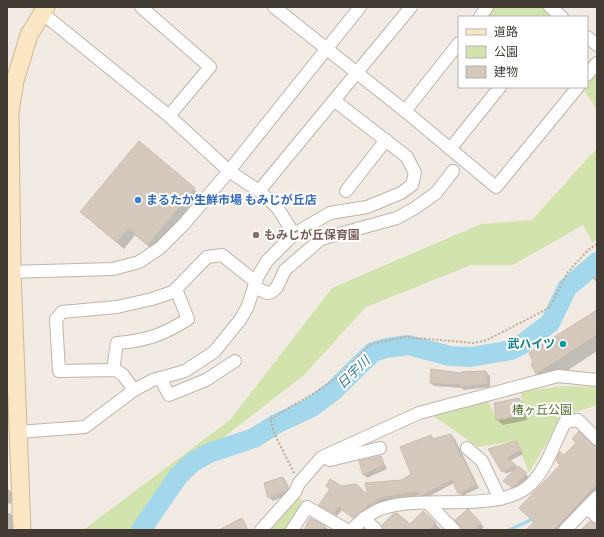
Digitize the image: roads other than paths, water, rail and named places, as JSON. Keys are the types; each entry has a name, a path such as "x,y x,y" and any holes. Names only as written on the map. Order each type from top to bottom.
{"street":[{"path":"141,7 210,67 169,116"},
{"path":"275,7 405,111 496,187 577,88"},
{"path":"9,272 113,269 139,262 160,248 184,224 229,171 360,7"},
{"path":"259,190 335,101 412,7"},
{"path":"481,16 488,7"},
{"path":"22,530 13,461 18,432 9,272 10,112 15,81 29,35 44,10 169,116 229,171 259,190 277,207 294,234"},
{"path":"588,38 597,44"},
{"path":"405,111 458,44"},
{"path":"588,74 597,63"},
{"path":"450,149 499,88"},
{"path":"18,432 85,427 134,390 160,378 185,371 214,352 240,320 248,308 255,284 267,261 294,234 325,215 350,208 367,207 401,193 412,186 414,173 407,157 335,101"},
{"path":"346,191 386,140"},
{"path":"134,390 123,375 113,370 59,371 56,319 62,312 117,307 152,299 176,289 207,257 222,255 267,293 272,292 277,288 285,270 321,239 397,218 436,193 453,170"},
{"path":"412,186 425,201"},
{"path":"325,215 332,235"},
{"path":"113,370 117,343 139,341 153,337 170,331 188,319 176,289"},
{"path":"160,378 169,395 206,380 235,360"},
{"path":"261,530 295,492 299,483 322,457 419,413 558,376 597,380"},
{"path":"351,530 364,518 386,507 500,499 513,496 531,484 541,472 565,422 578,420 597,439"},
{"path":"322,457 330,460 380,448"},
{"path":"467,448 482,461 500,499"},
{"path":"565,530 597,497"},
{"path":"428,503 454,530"},
{"path":"292,530 307,507 347,530"},
{"path":"587,507 597,517"},
{"path":"364,518 376,530"}],"waterway":[{"name":"日宇川","path":"141,530 179,475 193,462 209,453 254,438 276,424 312,407 333,391 373,352 386,348 408,345 450,356 471,357 511,350 521,345 550,323 567,288 597,262"},
{"path":"509,530 535,518"}],"place":[{"name":"まるたか生鮮市場 もみじが丘店","path":"138,200"},
{"name":"もみじが丘保育園","path":"256,235"},
{"name":"武ハイツ","path":"563,344"}],"park label":[{"name":"椿ヶ丘公園","path":"542,410"}]}
